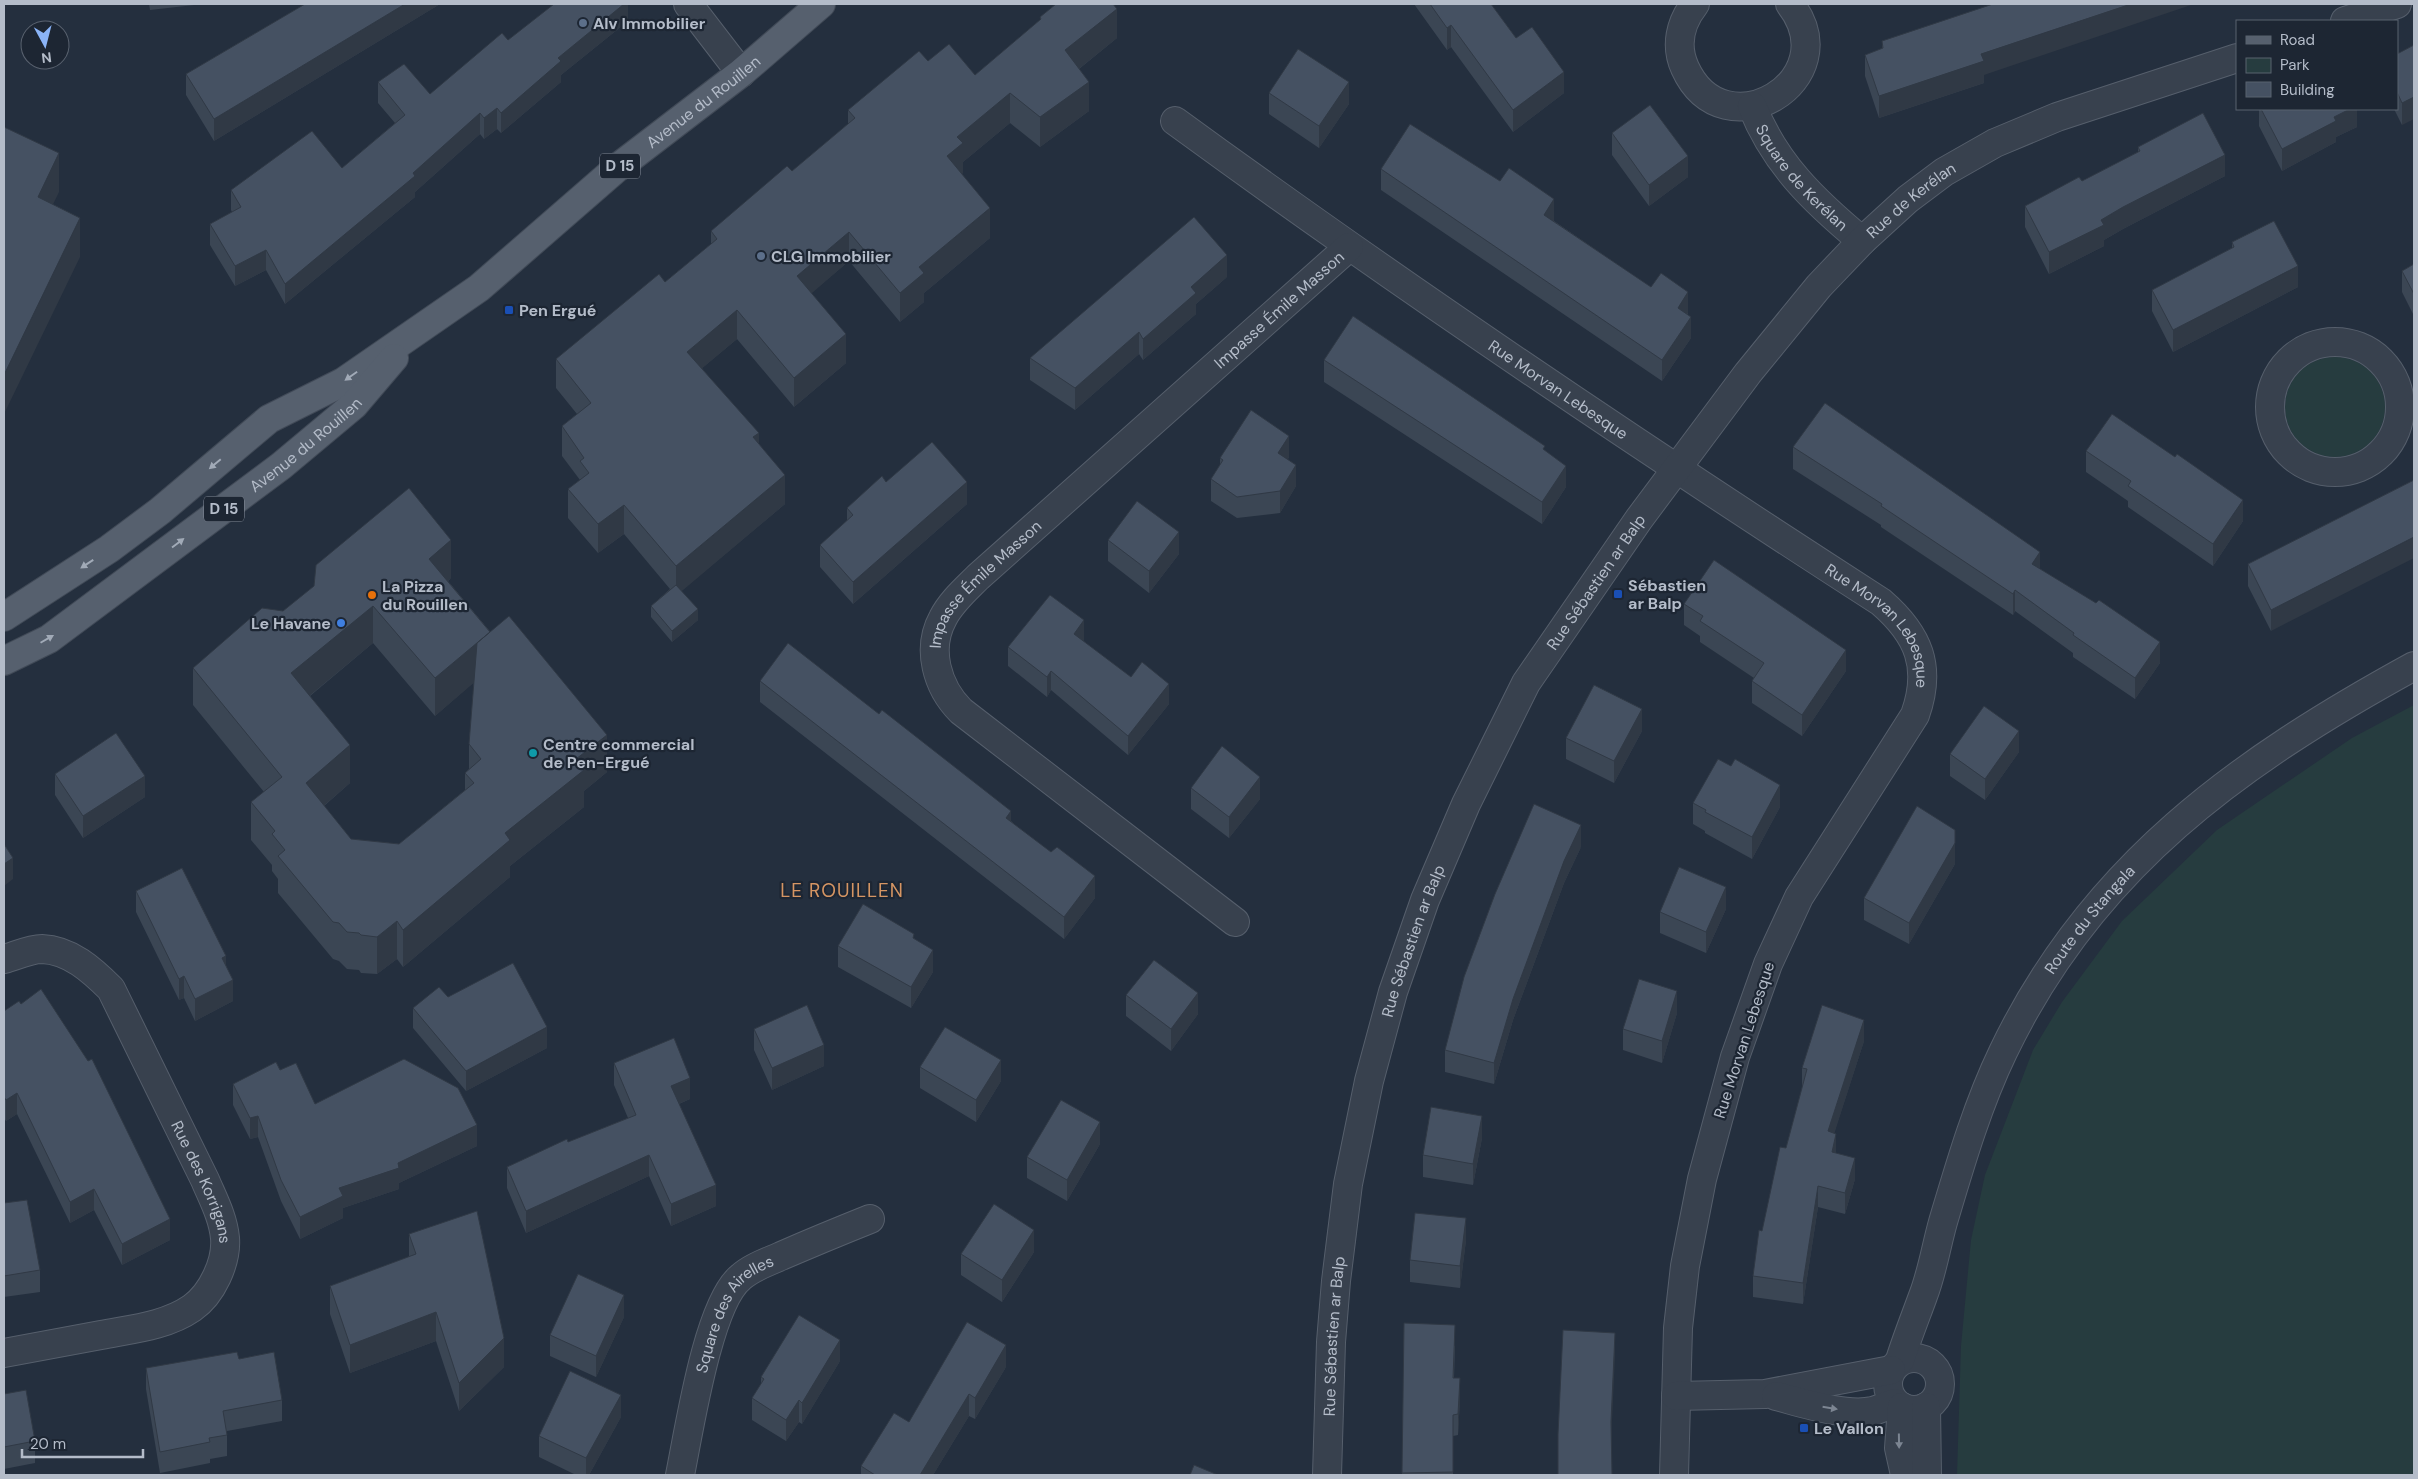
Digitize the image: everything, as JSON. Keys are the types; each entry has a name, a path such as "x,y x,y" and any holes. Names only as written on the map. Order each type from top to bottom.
{"main road":[{"name":"Avenue du Rouillen","path":"4,617 109,549 160,511 269,419 343,382 479,288 617,168 741,72 822,4"},
{"name":"Avenue du Rouillen","path":"4,661 49,639 281,466 354,406 420,329"}],"street":[{"path":"688,4 741,72"},
{"name":"Square de Kerélan","path":"1695,4 1683,25 1679,45 1681,59 1691,80 1700,90 1726,105 1742,108 1775,98 1795,79 1800,68 1805,44 1797,13 1790,4"},
{"path":"2348,20 2397,4"},
{"name":"Rue de Kerélan","path":"1675,469 1780,333 1819,286 1862,241 1926,185 1995,143 2058,117 2236,58"},
{"name":"Square de Kerélan","path":"1752,106 1763,132 1779,159 1827,212 1862,241"},
{"name":"Rue Morvan Lebesque","path":"1175,121 1349,247 1675,469 1888,608 1901,619 1914,639 1921,660 1923,682 1915,716 1799,897 1781,934 1752,1006 1711,1141 1680,1297 1674,1475"},
{"name":"Impasse Émile Masson","path":"1235,922 957,706 945,690 938,675 935,659 935,639 944,616 978,577 1349,247"},
{"path":"2334,341 2353,344 2370,351 2384,362 2394,378 2400,396 2401,414 2406,429 2369,463 2349,471 2329,472 2308,467 2291,455 2278,438 2271,418 2270,397 2275,380 2285,364 2299,352 2316,344 2334,341"},
{"name":"Rue Sébastien ar Balp","path":"1328,1475 1332,1342 1348,1184 1370,1081 1405,952 1443,853 1501,730 1526,682 1675,469"},
{"name":"Route du Stangala","path":"1895,1365 1923,1296 1957,1176 1978,1113 2002,1054 2023,1012 2082,923 2132,866 2184,816 2284,742 2414,666"},
{"name":"Rue des Korrigans","path":"4,959 41,949 72,957 91,969 111,989 205,1180 219,1212 225,1239 221,1265 208,1293 193,1308 176,1317 168,1321 134,1329 4,1353"},
{"name":"Square des Airelles","path":"680,1475 706,1352 723,1300 732,1284 741,1276 760,1266 870,1219"},
{"name":"Route du Stangala","path":"1923,1296 1929,1362"},
{"path":"1676,1396 1765,1394 1895,1365 1912,1357 1929,1362 1935,1368 1940,1385 1934,1401 1860,1412 1765,1394"},
{"path":"1895,1365 1887,1387 1908,1406 1927,1475"},
{"path":"1904,1475 1899,1448 1908,1406"}],"green space":[{"path":"2335,357 2354,361 2370,372 2381,388 2385,407 2381,426 2370,442 2354,453 2335,457 2316,453 2300,442 2289,426 2285,407 2289,388 2300,372 2316,361"},
{"path":"2414,705 2414,1475 1957,1475 1961,1346 1971,1240 1985,1175 2033,1050 2062,1002 2122,921 2217,830 2352,738"}],"building":[{"path":"305,4 405,4 214,119 186,74"},
{"path":"554,4 624,4 558,58 561,61 501,113 497,108 484,118 480,113 413,173 415,176 285,284 266,250 235,266 210,224 241,207 231,190 312,131 342,168 405,115 378,82 404,64 430,94 502,33 508,40"},
{"path":"1056,4 1113,4 1117,9 1065,50 1089,82 1040,117 1010,93 957,137 963,143 947,156 990,208 919,267 924,273 900,293 849,232 797,276 846,334 794,378 737,310 687,352 759,433 753,437 785,475 676,566 624,505 598,524 568,489 589,473 580,461 584,458 562,426 591,403 556,359 659,274 665,282 717,239 711,231 787,166 792,171 855,118 848,110 919,51 928,61 949,44 975,75"},
{"path":"1430,4 1491,4 1516,38 1532,27 1564,72 1513,110 1451,25 1447,28"},
{"path":"1993,4 2131,4 1981,54 1984,61 1879,96 1865,55 1883,48 1882,41"},
{"path":"2414,45 2414,97 2402,103 2398,94 2398,53"},
{"path":"1298,49 1349,82 1319,126 1269,93"},
{"path":"1650,105 1688,156 1649,185 1612,133"},
{"path":"2262,110 2348,110 2334,117 2336,121 2282,149"},
{"path":"2203,113 2225,155 2123,207 2101,220 2104,225 2049,252 2025,206 2079,177 2082,181 2140,151 2138,147"},
{"path":"1410,124 1500,181 1509,168 1554,199 1544,215 1651,287 1661,273 1688,292 1678,308 1691,317 1662,360 1381,169"},
{"path":"4,127 59,153 38,197 80,218 4,375"},
{"path":"1194,217 1227,255 1191,287 1196,293 1143,339 1139,332 1075,388 1030,358"},
{"path":"2274,221 2298,266 2173,330 2152,290 2234,247 2232,242"},
{"path":"2414,264 2414,294 2402,271"},
{"path":"1353,316 1545,446 1543,449 1566,466 1542,502 1324,360"},
{"path":"1825,403 2040,552 2032,564 2096,603 2099,600 2160,642 2135,678 2073,635 2074,633 2015,590 2013,594 1881,506 1882,504 1793,447"},
{"path":"1251,410 1289,436 1278,453 1296,465 1280,491 1237,497 1211,479 1223,460 1220,458"},
{"path":"2112,414 2175,457 2177,454 2243,500 2213,544 2128,486 2131,481 2086,451"},
{"path":"932,442 967,482 853,582 820,545 853,515 847,508 882,476 886,482"},
{"path":"2414,480 2414,537 2271,610 2248,564"},
{"name":"Centre commercial de Pen-Ergué","path":"409,488 451,540 429,559 490,632 435,678 373,606 291,673 350,745 306,783 351,839 399,844 474,783 465,773 481,759 469,744 477,643 509,616 607,735 576,759 584,770 505,833 510,840 403,930 397,921 377,937 347,932 339,923 333,922 278,856 285,850 272,834 275,831 251,802 282,777 193,668 262,608 283,611 314,586 316,565"},
{"path":"1137,501 1179,532 1149,571 1108,540"},
{"path":"1714,560 1846,650 1802,715 1752,681 1764,663 1700,621 1703,616 1684,604"},
{"path":"676,585 698,609 672,631 651,606"},
{"path":"1050,595 1084,620 1074,634 1131,677 1142,662 1169,684 1128,736 1051,671 1047,677 1008,647"},
{"path":"788,643 879,714 882,710 1011,811 1006,818 1051,852 1057,847 1095,876 1064,917 760,681"},
{"path":"1594,685 1642,709 1614,761 1566,738"},
{"path":"1984,706 2019,731 1985,779 1950,754"},
{"path":"116,733 145,776 83,816 55,774"},
{"path":"1222,746 1260,777 1229,817 1191,788"},
{"path":"1718,759 1731,766 1735,759 1780,785 1752,837 1705,812 1706,810 1693,803"},
{"path":"1534,804 1581,825 1564,861 1513,999 1494,1063 1445,1050 1464,977 1495,894"},
{"path":"1917,806 1955,830 1955,843 1909,923 1864,898"},
{"path":"4,844 13,858 4,864"},
{"path":"1679,867 1726,887 1706,932 1660,912"},
{"path":"182,868 226,956 222,958 233,980 195,999 184,976 179,979 136,891"},
{"path":"863,904 914,934 913,938 933,950 911,987 838,946"},
{"path":"1154,960 1198,993 1171,1029 1126,995"},
{"path":"513,963 547,1027 466,1071 413,1008 439,987 448,997"},
{"path":"1639,979 1677,991 1662,1041 1623,1029"},
{"path":"41,989 88,1061 92,1059 170,1219 122,1244 94,1189 70,1202 17,1093 6,1100 4,1097 4,1011 19,1001 21,1004"},
{"path":"807,1005 824,1045 772,1068 754,1029"},
{"path":"1822,1005 1864,1020 1828,1131 1836,1134 1832,1152 1855,1158 1845,1193 1818,1186 1803,1283 1753,1276 1759,1230 1762,1231 1780,1147 1786,1148 1807,1069 1802,1068"},
{"path":"945,1027 1001,1060 976,1100 920,1067"},
{"path":"674,1038 690,1078 671,1086 716,1185 671,1204 649,1155 526,1211 507,1167 567,1139 568,1142 636,1115 614,1063"},
{"path":"404,1059 458,1088 477,1125 398,1163 399,1168 339,1188 343,1196 300,1217 281,1180 258,1116 250,1118 233,1084 276,1062 280,1070 296,1063 315,1104"},
{"path":"1061,1100 1100,1122 1067,1180 1027,1157"},
{"path":"1431,1107 1482,1116 1473,1164 1423,1155"},
{"path":"27,1200 40,1270 4,1276 4,1203"},
{"path":"994,1204 1034,1230 1002,1280 961,1254"},
{"path":"477,1211 504,1338 459,1383 436,1312 350,1345 330,1286 416,1254 409,1234"},
{"path":"1415,1213 1466,1218 1460,1266 1410,1260"},
{"path":"578,1274 624,1295 596,1356 550,1335"},
{"path":"799,1315 840,1340 802,1403 799,1400 786,1420 752,1398 764,1379 761,1377"},
{"path":"967,1322 1006,1345 975,1398 969,1394 920,1475 875,1475 861,1466 894,1413 909,1422"},
{"path":"1404,1323 1455,1325 1453,1378 1460,1378 1458,1414 1453,1415 1453,1472 1402,1473"},
{"path":"1563,1330 1615,1333 1611,1422 1612,1475 1558,1475"},
{"path":"237,1352 239,1359 274,1352 282,1400 223,1411 227,1435 209,1438 210,1442 160,1452 146,1368"},
{"path":"570,1371 621,1395 586,1458 539,1436"},
{"path":"26,1390 35,1441 4,1447 4,1394"},
{"path":"1194,1465 1218,1475 1190,1475"}],"place":[{"name":"Alv Immobilier","path":"583,23"},
{"name":"CLG Immobilier","path":"761,256"},
{"name":"Pen Ergué","path":"509,310"},
{"name":"Sébastien ar Balp","path":"1618,594"},
{"name":"La Pizza du Rouillen","path":"372,595"},
{"name":"Le Havane","path":"341,623"},
{"name":"Centre commercial de Pen-Ergué","path":"533,753"},
{"name":"Le Vallon","path":"1804,1428"}],"district":[{"name":"LE ROUILLEN","path":"842,890"}]}
